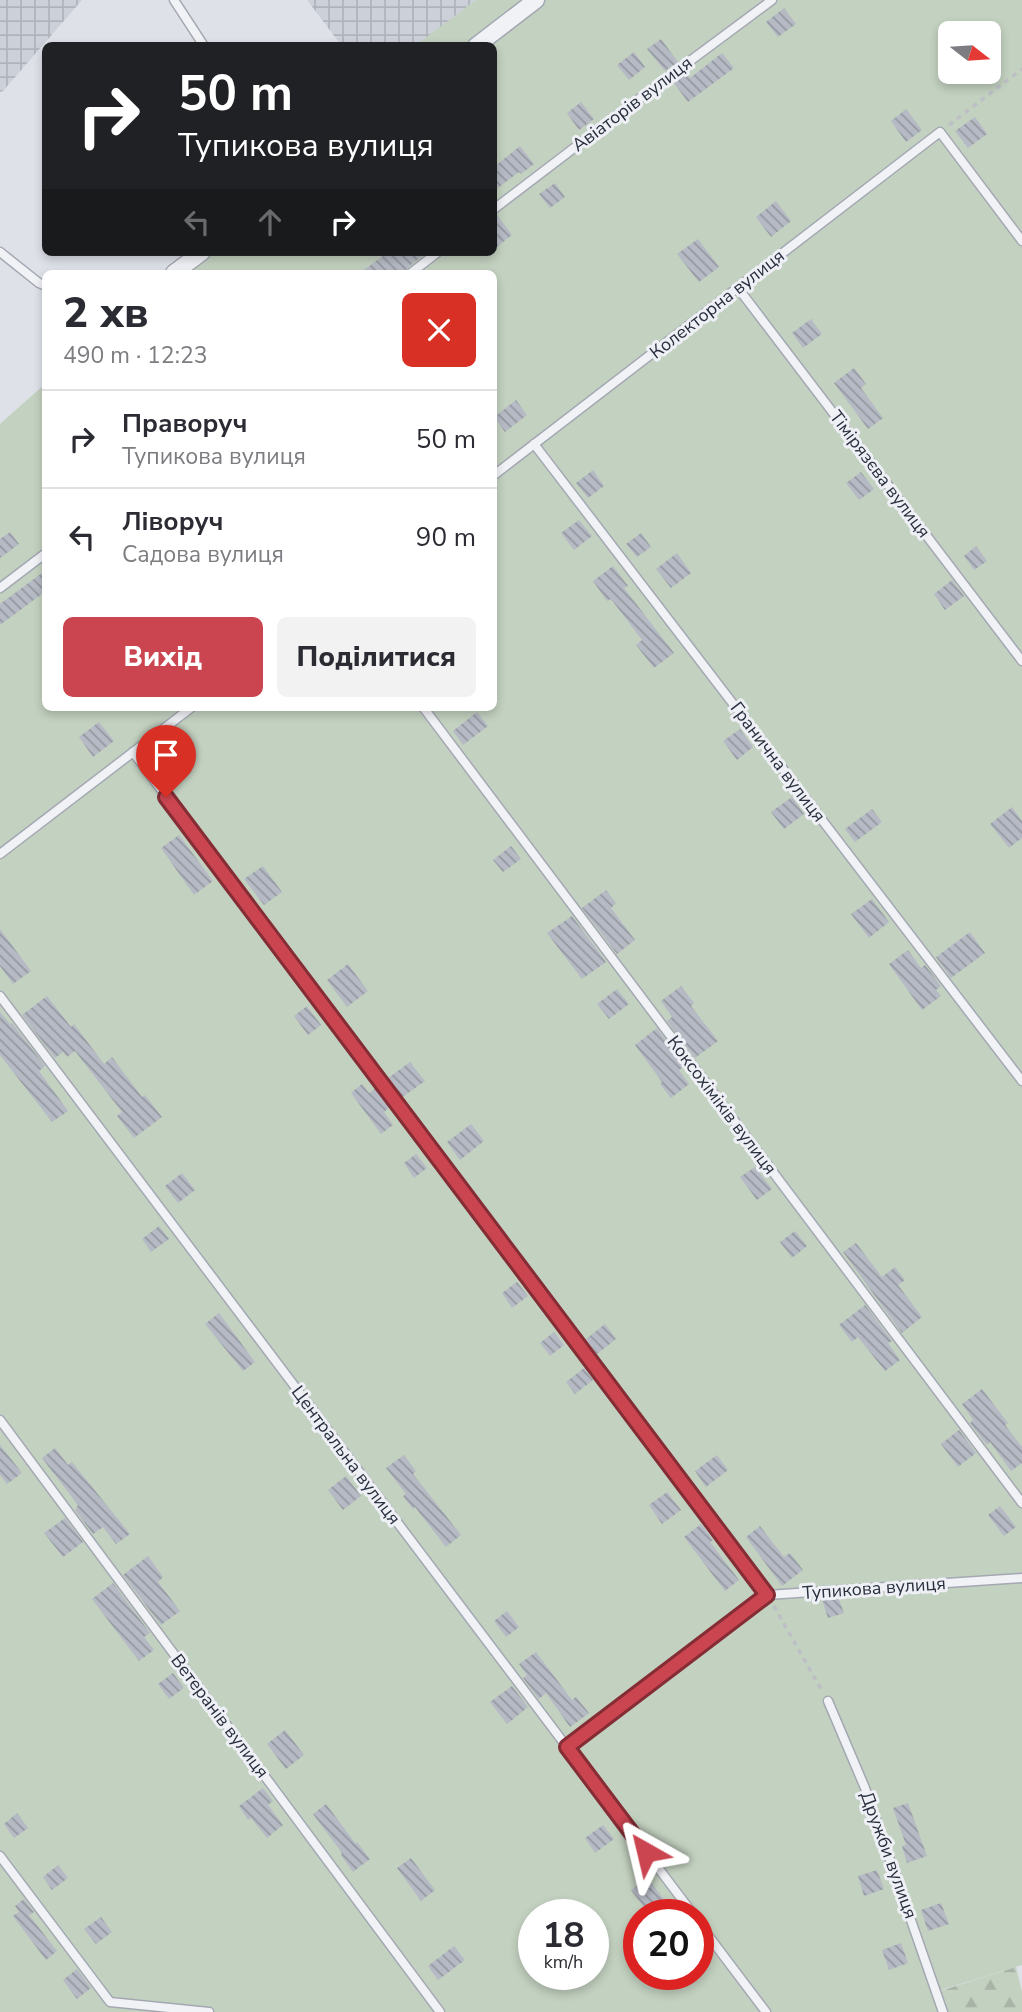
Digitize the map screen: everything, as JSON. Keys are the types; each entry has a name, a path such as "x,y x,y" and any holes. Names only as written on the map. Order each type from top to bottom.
{"street":[{"path":"481,42 536,0"},
{"path":"178,270 197,256"}],"lane":[{"path":"174,0 201,42"},
{"name":"Авіаторів вулиця","path":"497,207 772,0"},
{"path":"940,132 1022,241"},
{"name":"Колекторна вулиця","path":"497,473 940,132"},
{"path":"0,252 42,284"},
{"path":"415,270 433,256"},
{"name":"Тімірязєва вулиця","path":"738,288 1022,661"},
{"name":"Гранична вулиця","path":"534,444 1022,1081"},
{"path":"0,588 42,556"},
{"path":"0,854 187,711"},
{"name":"Коксохіміків вулиця","path":"426,711 1022,1503"},
{"path":"133,752 767,1595 567,1747"},
{"name":"Центральна вулиця","path":"0,996 682,1899"},
{"name":"Ветеранів вулиця","path":"0,1420 440,2012"},
{"name":"Тупикова вулиця","path":"767,1595 1022,1578"},
{"name":"Дружби вулиця","path":"828,1701 865,1788 943,2012"},
{"path":"0,1856 110,2002 209,2012"},
{"path":"714,1943 766,2012"}],"path":[{"path":"940,132 1022,69"},
{"path":"767,1595 828,1701"}],"shaded area":[{"path":"0,0 82,0 46,42 42,42 42,46 0,92"},
{"path":"307,0 476,0 421,42 339,42"}],"green space":[{"path":"476,0 1022,0 1022,1965 938,1991 943,2012 0,2012 0,424 42,387 42,711 497,711 497,270 178,270 197,256 497,256 497,42 420,42"},
{"path":"1016,1967 1022,1992 1022,2012 943,2012 937,1992"}],"building":[{"path":"784,8 796,24 778,37 766,22"},
{"path":"661,39 678,62 665,71 647,49"},
{"path":"634,52 645,67 629,80 617,65"},
{"path":"722,53 734,68 688,102 673,82 686,72 690,78"},
{"path":"581,102 594,119 579,130 567,113"},
{"path":"906,109 922,130 906,142 891,121"},
{"path":"975,117 987,134 968,148 955,131"},
{"path":"520,146 534,164 497,189 497,165"},
{"path":"555,183 565,197 550,208 539,194"},
{"path":"776,201 791,221 771,237 756,217"},
{"path":"497,215 512,235 497,247"},
{"path":"698,239 719,267 699,282 677,254"},
{"path":"383,256 422,256 406,270 364,270"},
{"path":"811,319 822,334 803,348 792,333"},
{"path":"854,368 866,384 861,388 883,418 868,429 834,383"},
{"path":"516,400 527,415 505,432 497,421 497,415"},
{"path":"593,470 604,486 588,498 576,483"},
{"path":"861,472 874,489 859,500 846,483"},
{"path":"579,520 592,536 574,550 561,533"},
{"path":"10,532 19,544 0,558 0,539"},
{"path":"641,533 651,547 637,557 626,544"},
{"path":"976,546 987,561 974,570 964,556"},
{"path":"677,553 691,573 671,588 656,569"},
{"path":"613,566 628,586 624,588 674,653 654,668 636,645 642,640 611,599 607,601 593,581"},
{"path":"42,573 42,594 0,625 0,604"},
{"path":"952,580 964,596 945,610 934,594"},
{"path":"477,712 488,726 463,745 453,731"},
{"path":"99,722 114,741 93,757 79,737"},
{"path":"740,729 753,747 737,760 723,741"},
{"path":"163,737 177,755 163,765 150,748"},
{"path":"792,797 804,814 784,829 771,812"},
{"path":"1012,807 1022,821 1022,838 1009,848 990,824"},
{"path":"872,809 882,822 855,842 845,829"},
{"path":"179,835 213,881 194,895 161,848"},
{"path":"511,846 521,859 503,872 493,860"},
{"path":"263,866 282,892 264,905 244,879"},
{"path":"606,890 616,903 611,908 635,940 617,954 582,908"},
{"path":"872,899 889,922 869,938 851,914"},
{"path":"572,916 606,962 582,979 547,933"},
{"path":"0,929 31,971 13,984 0,966"},
{"path":"970,932 985,953 951,978 936,957"},
{"path":"908,950 921,968 925,965 941,986 936,990 941,996 922,1010 889,964"},
{"path":"348,964 368,991 347,1007 327,980"},
{"path":"681,986 694,1003 691,1006 718,1041 695,1058 667,1021 672,1017 661,1001"},
{"path":"617,989 629,1004 609,1019 597,1004"},
{"path":"47,996 71,1027 74,1024 104,1064 112,1057 142,1097 145,1095 162,1117 134,1138 117,1116 122,1112 75,1051 67,1057 63,1052 55,1058 22,1015"},
{"path":"307,1006 321,1025 308,1035 294,1016"},
{"path":"0,1012 12,1023 45,1066 39,1071 68,1111 52,1122 0,1055"},
{"path":"657,1028 685,1066 679,1070 689,1084 671,1098 635,1045"},
{"path":"410,1062 425,1081 401,1098 387,1079"},
{"path":"362,1084 369,1093 377,1087 391,1106 384,1112 393,1125 381,1134 351,1093"},
{"path":"471,1124 484,1141 460,1160 447,1142"},
{"path":"416,1154 427,1168 414,1178 404,1163"},
{"path":"755,1167 772,1189 757,1200 740,1177"},
{"path":"182,1173 195,1190 178,1203 165,1186"},
{"path":"159,1226 169,1239 151,1252 142,1239"},
{"path":"795,1231 807,1246 792,1258 780,1242"},
{"path":"856,1243 882,1277 895,1267 905,1280 898,1285 922,1317 902,1333 843,1252"},
{"path":"517,1282 528,1296 512,1308 502,1293"},
{"path":"865,1305 892,1341 888,1343 900,1360 885,1371 858,1337 852,1342 839,1325"},
{"path":"219,1313 255,1362 243,1371 205,1324"},
{"path":"605,1324 616,1339 597,1354 586,1339"},
{"path":"554,1332 564,1345 550,1356 540,1343"},
{"path":"584,1368 593,1380 575,1394 566,1382"},
{"path":"982,1389 1008,1423 1005,1425 1022,1447 1022,1463 1011,1471 990,1442 987,1445 970,1423 973,1420 962,1404"},
{"path":"959,1430 976,1453 958,1467 941,1444"},
{"path":"0,1445 22,1473 7,1484 0,1475"},
{"path":"55,1448 68,1465 72,1462 130,1534 116,1544 103,1527 93,1534 75,1510 78,1505 42,1458"},
{"path":"404,1455 416,1471 413,1474 461,1535 446,1547 403,1496 406,1494 386,1468"},
{"path":"717,1455 728,1470 706,1487 695,1471"},
{"path":"346,1476 361,1496 343,1510 328,1490"},
{"path":"667,1492 681,1510 662,1524 649,1505"},
{"path":"1000,1506 1016,1527 1004,1536 988,1515"},
{"path":"65,1518 83,1542 63,1557 44,1533"},
{"path":"701,1524 713,1540 710,1542 739,1580 725,1591 684,1537"},
{"path":"760,1526 784,1557 790,1553 803,1570 782,1586 746,1537"},
{"path":"148,1556 163,1577 158,1582 180,1611 161,1625 123,1575"},
{"path":"113,1583 150,1633 144,1637 154,1650 139,1661 92,1599"},
{"path":"838,1597 844,1613 828,1618 822,1600"},
{"path":"507,1611 519,1627 506,1637 494,1621"},
{"path":"536,1652 572,1700 576,1697 589,1713 570,1727 546,1693 539,1699 523,1678 527,1675 519,1664"},
{"path":"173,1673 184,1688 169,1699 158,1684"},
{"path":"512,1686 528,1707 507,1724 490,1702"},
{"path":"285,1730 304,1755 286,1769 267,1744"},
{"path":"263,1788 273,1801 268,1805 283,1825 267,1838 251,1818 248,1820 239,1806"},
{"path":"908,1803 927,1856 907,1863 902,1846 906,1845 893,1808"},
{"path":"326,1804 370,1859 353,1872 313,1814"},
{"path":"17,1813 28,1828 14,1838 4,1824"},
{"path":"603,1825 614,1839 595,1853 585,1838"},
{"path":"411,1858 435,1890 421,1901 397,1868"},
{"path":"58,1865 68,1878 52,1890 43,1877"},
{"path":"877,1870 884,1889 864,1896 858,1876"},
{"path":"648,1878 664,1899 638,1899 631,1890"},
{"path":"24,1899 34,1912 29,1915 57,1951 46,1960 13,1916 19,1912 15,1906"},
{"path":"941,1903 949,1924 928,1931 921,1910"},
{"path":"101,1917 112,1932 96,1944 84,1929"},
{"path":"901,1943 908,1963 889,1970 882,1950"},
{"path":"454,1946 465,1960 438,1980 428,1966"},
{"path":"77,1969 91,1988 77,1999 63,1980"}],"route":[{"path":"166,797 767,1595 567,1747 646,1852"}]}
